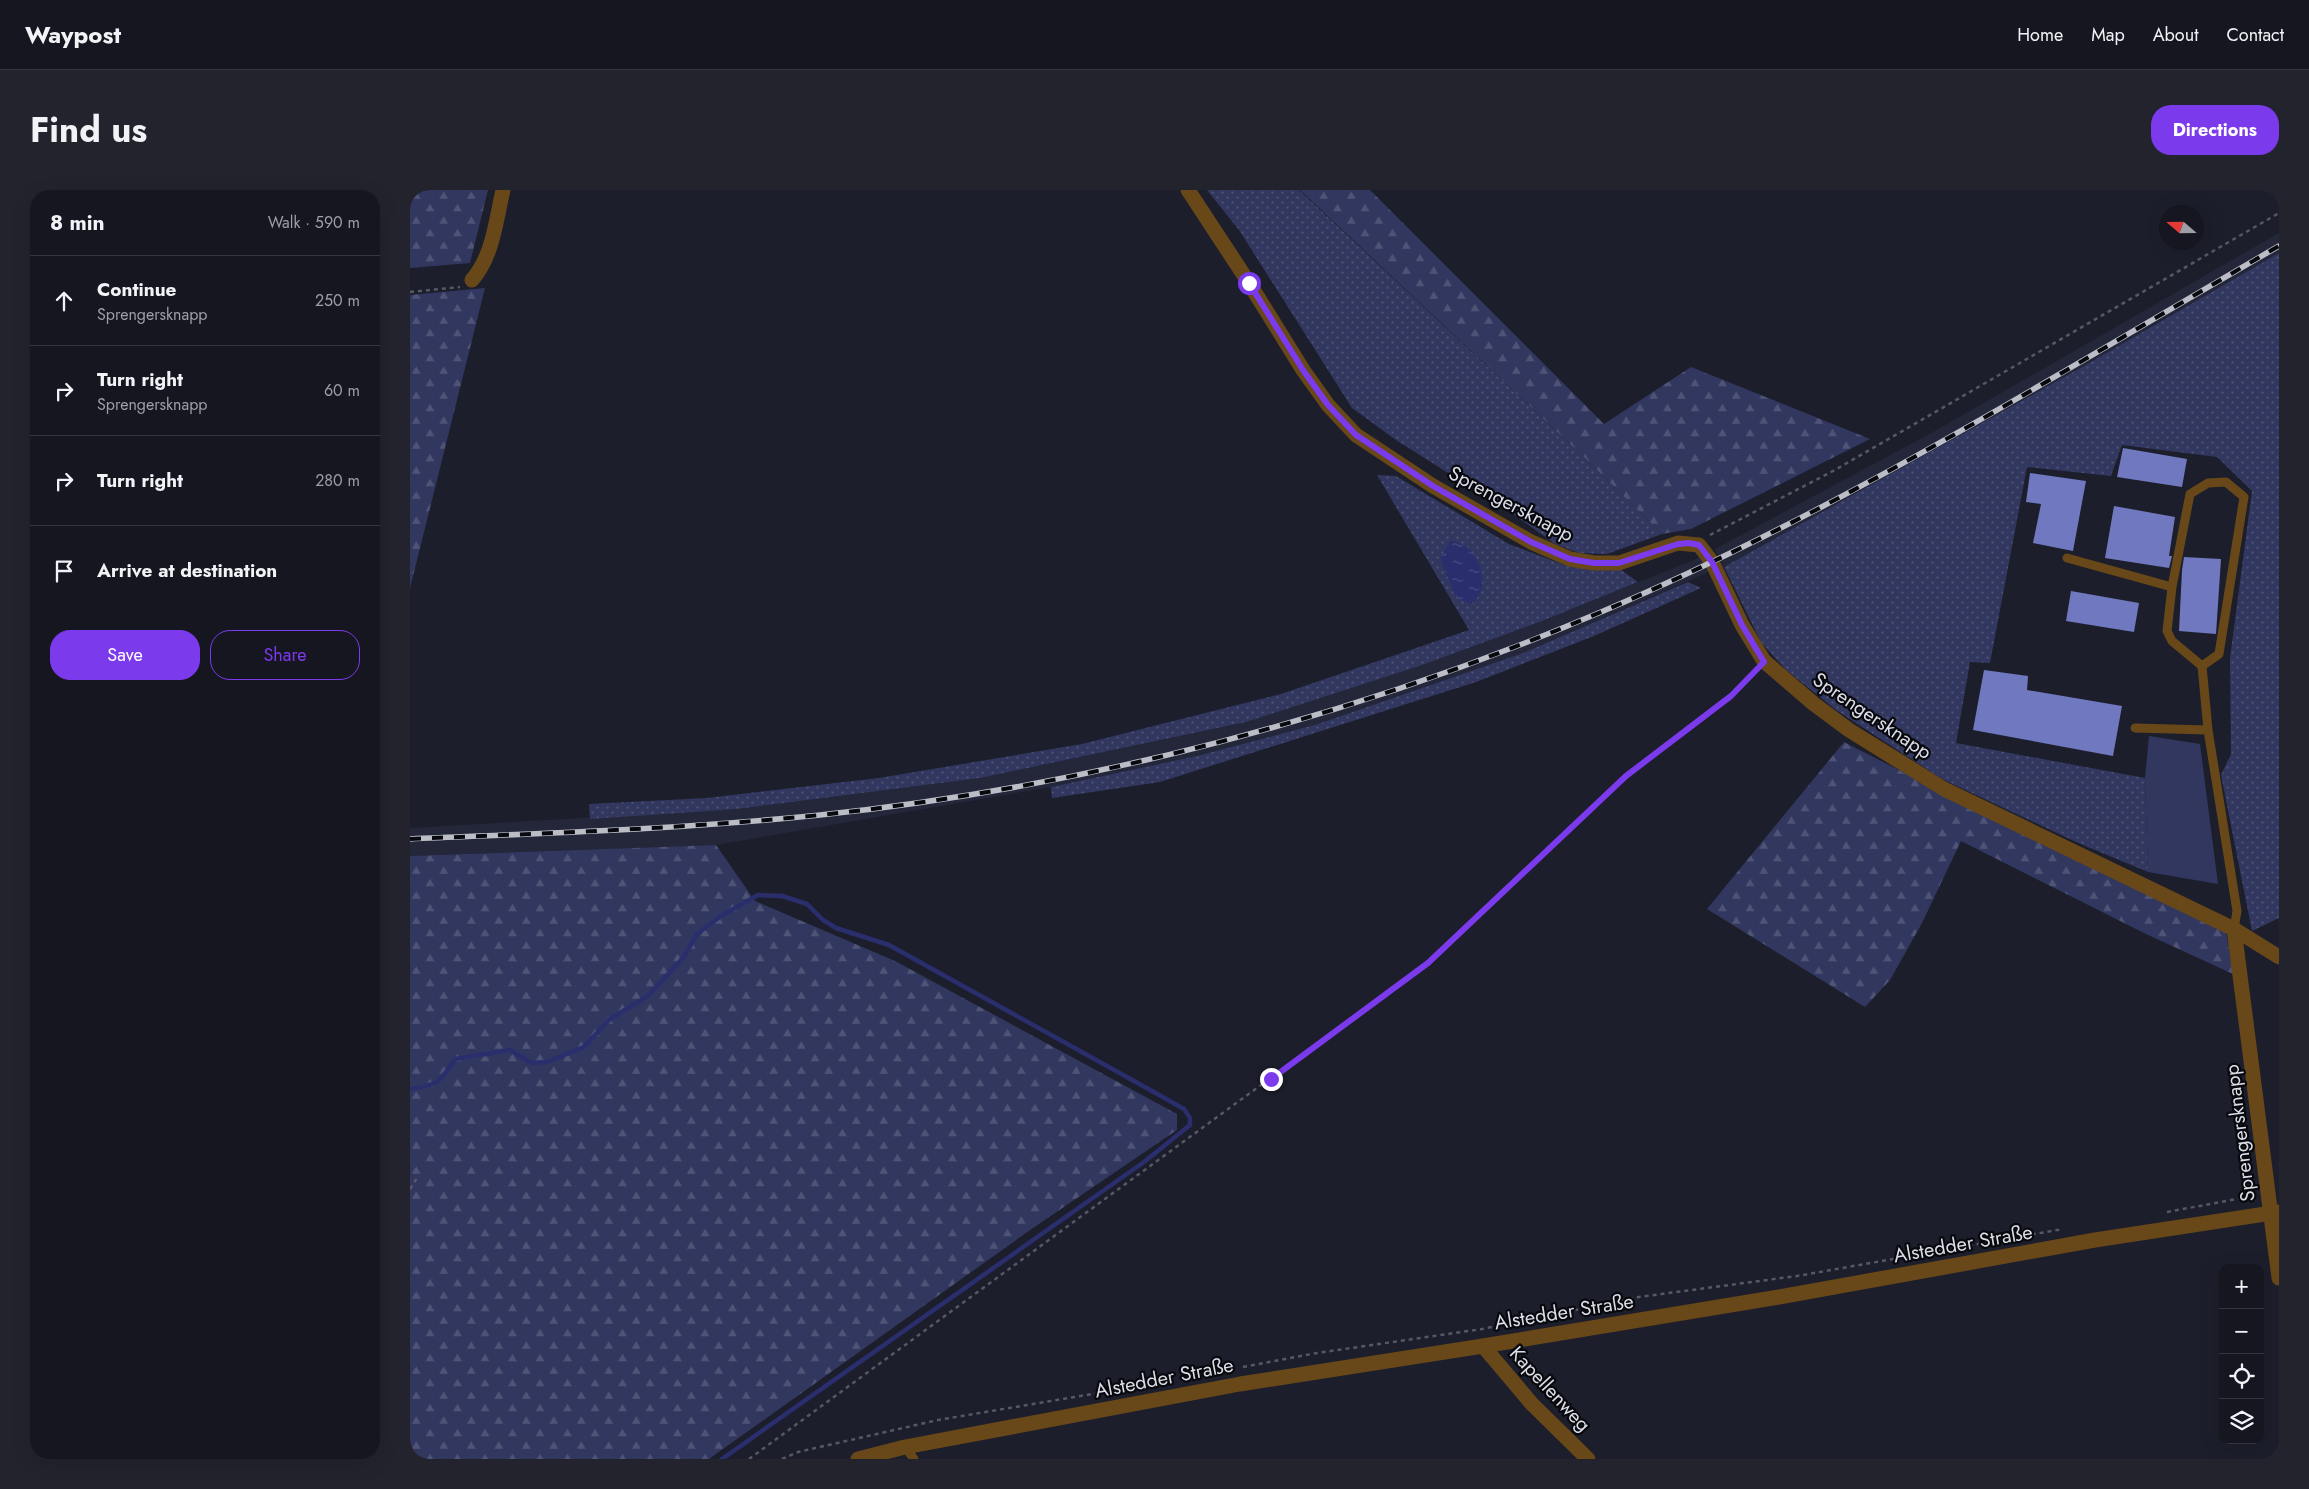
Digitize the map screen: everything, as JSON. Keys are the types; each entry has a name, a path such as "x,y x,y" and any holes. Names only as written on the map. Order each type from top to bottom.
{"street":[{"path":"472,280 481,270 487,257 503,190"},
{"name":"Sprengersknapp","path":"1188,190 1303,370 1328,405 1356,435 1449,495 1531,542 1570,559 1594,563 1619,563 1678,544 1689,543 1699,545 1712,562 1742,625 1764,662 1814,704 1849,730 1944,789 2234,929 2279,956"},
{"name":"Sprengersknapp","path":"2234,929 2268,1194 2274,1213"},
{"path":"2274,1213 2279,1278"},
{"name":"Alstedder Straße","path":"858,1459 909,1453 1240,1384 1779,1297 2095,1240 2274,1213"},
{"name":"Kapellenweg","path":"1484,1346 1532,1404 1588,1459"}],"lane":[{"path":"2202,666 2219,654 2244,497 2226,482 2208,483 2190,494 2172,587 2167,631 2172,641 2202,666 2208,730 2236,911 2234,929"},
{"path":"2067,558 2172,587"},
{"path":"2136,728 2208,730"}],"path":[{"path":"1699,545 1711,534 1835,470 2279,213"},
{"path":"410,292 460,287 472,280"},
{"path":"749,1459 1428,963 1626,776 1731,696 1764,662"},
{"path":"410,1189 417,1178"},
{"path":"2159,1214 2268,1194"},
{"path":"1241,1367 1317,1353 1482,1329 1639,1297 1797,1276 2071,1228"},
{"path":"782,1459 798,1452 938,1420 1137,1386"}],"shaded area":[{"path":"2279,233 2279,253 2084,366 1724,567 1715,549 1935,431"},
{"path":"1701,557 1709,572 1523,653 1318,724 1197,756 1051,787 716,845 410,856 410,828 737,809 980,778 1246,722 1542,621"}],"green space":[{"path":"410,190 488,190 470,263 410,268"},
{"path":"1207,190 1299,190 1584,457 1662,534 1607,554 1579,553 1555,544 1513,514 1396,440 1352,408 1239,230"},
{"path":"1300,190 1370,190 1604,424 1691,367 1870,439 1691,529 1662,534 1584,457"},
{"path":"2279,253 2279,918 2252,931 2221,775 2231,754 2230,658 2252,491 2217,457 2122,445 2111,476 2027,467 1990,663 1970,662 1956,743 2145,778 2148,872 2076,842 1942,779 1836,710 1785,669 1761,642 1724,567 2084,366"},
{"path":"485,288 410,588 410,295"},
{"path":"1377,475 1396,476 1509,544 1567,566 1617,567 1638,582 1542,621 1422,665 1246,722 980,778 737,809 590,819 589,804 707,798 879,778 1082,744 1281,694 1469,630"},
{"path":"1688,582 1701,588 1594,636 1476,682 1160,782 1052,798 1051,787 1197,756 1318,724 1523,653"},
{"path":"2149,736 2200,744 2218,884 2148,872 2145,778"},
{"path":"1844,742 1977,810 2226,932 2233,974 2146,934 1961,841 1922,923 1890,980 1865,1007 1707,909"},
{"path":"716,845 755,901 895,961 1177,1114 1177,1130 1033,1228 709,1459 410,1459 410,856"}],"water":[{"path":"1451,540 1462,544 1470,550 1479,565 1482,586 1480,593 1471,604 1459,599 1454,593 1440,558"}],"building":[{"path":"2123,448 2187,459 2182,487 2117,477"},
{"path":"2030,473 2086,481 2073,551 2033,543 2041,504 2026,502"},
{"path":"2114,506 2175,517 2169,556 2172,556 2169,568 2105,558"},
{"path":"2184,557 2221,559 2216,634 2179,631"},
{"path":"2071,591 2139,603 2134,632 2066,621"},
{"path":"1984,670 2028,676 2027,690 2122,706 2113,756 1973,730"}],"waterway":[{"path":"410,1089 426,1086 437,1081 455,1059 510,1050 531,1063 547,1062 584,1047 610,1019 648,996 684,957 697,934 721,916 758,895 782,896 807,904 823,920 836,928 889,945 1184,1109 1190,1118 1190,1125 1144,1162 722,1459"}],"railway":[{"path":"410,839 718,824 820,815 920,803 1020,786 1119,766 1218,742 1316,715 1412,684 1507,650 1601,612 1689,573 1776,531 1946,440 2279,246"}],"route":[{"path":"1249,283 1303,370 1328,405 1356,435 1433,486 1531,542 1570,559 1594,563 1619,563 1678,544 1689,543 1699,545 1712,562 1742,625 1764,662 1731,696 1626,776 1428,963 1271,1079"}]}
